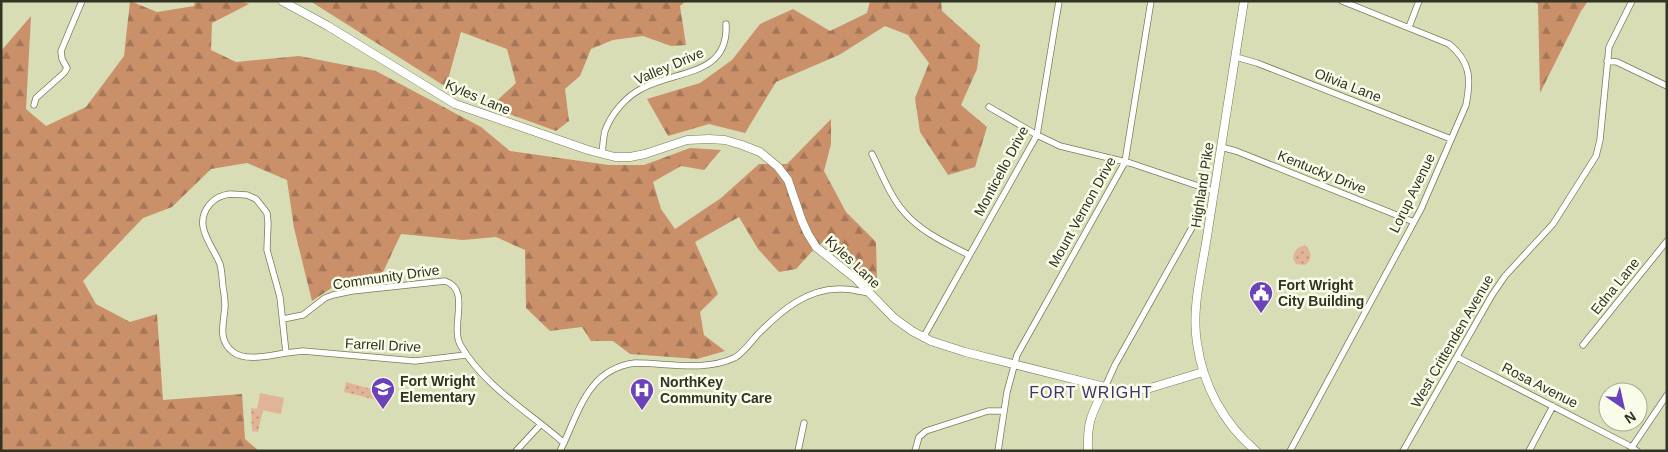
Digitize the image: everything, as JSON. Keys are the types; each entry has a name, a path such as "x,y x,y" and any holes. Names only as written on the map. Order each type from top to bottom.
{"main road":[{"name":"Kyles Lane","path":"282,1 328,26 455,104 602,154 630,157 646,154 687,140 709,139 742,145 760,152 778,167 788,180 802,221 816,246 856,279 894,318 923,338 941,345 1121,391 1137,391 1167,384 1203,372"},
{"name":"Highland Pike","path":"1203,372 1197,344 1196,318 1213,191 1244,1"},
{"path":"1203,372 1213,397 1228,420 1237,433 1256,451"},
{"name":"Highland Pike","path":"1088,451 1087,434 1091,414 1105,387"}],"street":[{"path":"34,105 36,98 64,73 67,68 62,59 61,51 82,1"},
{"name":"Monticello Drive","path":"923,338 1037,135 1059,1"},
{"name":"Mount Vernon Drive","path":"998,451 1004,411 1017,355 1125,162 1151,1"},
{"name":"Lorup Avenue","path":"1290,451 1429,192 1466,105 1469,89 1468,72 1465,62 1449,44 1342,1"},
{"path":"1409,28 1419,1"},
{"name":"West Crittenden Avenue","path":"1403,451 1492,295 1505,276 1548,230 1596,156 1600,140 1609,47 1632,1"},
{"name":"Valley Drive","path":"602,154 606,130 624,102 642,88 710,64 724,47 726,24"},
{"name":"Olivia Lane","path":"1236,57 1257,63 1451,139"},
{"path":"1607,61 1617,62 1667,86"},
{"path":"989,107 1060,146 1125,162 1213,191"},
{"name":"Kentucky Drive","path":"1221,147 1244,154 1414,222"},
{"path":"872,154 895,200 910,219 933,235 969,255"},
{"name":"Farrell Drive","path":"286,353 279,291 267,250 268,223 265,209 256,199 247,195 225,195 216,199 205,211 202,228 221,266 225,305 222,335 226,344 235,354 247,357 286,353 303,351 416,361 466,355"},
{"name":"Highland Pike","path":"1105,387 1115,365 1194,224"},
{"name":"Edna Lane","path":"1583,346 1667,241"},
{"name":"Community Drive","path":"283,319 303,315 333,295 352,291 445,281 452,283 458,295 459,316 456,333 466,355"},
{"path":"560,451 593,385 609,370 625,364 635,363 715,365 736,357 783,311 804,298 819,292 841,289 870,293"},
{"path":"466,355 492,384 564,443"},
{"name":"Rosa Avenue","path":"1456,357 1634,449"},
{"path":"1634,449 1667,395"},
{"path":"1528,451 1553,406"},
{"path":"915,451 919,437 926,431 988,411 1004,411"},
{"path":"798,451 804,423"},
{"path":"516,451 541,424"}],"shaded area":[{"path":"1305,245 1309,250 1310,258 1305,265 1296,264 1293,259 1295,252"},
{"path":"346,382 379,391 377,400 344,392"},
{"path":"260,393 284,398 281,414 257,409"},
{"path":"251,408 263,410 258,432 252,431"}],"green space":[{"path":"130,1 157,12 194,6 195,1 239,1 249,4 212,23 211,50 236,62 299,56 376,71 481,127 510,151 609,165 644,165 690,148 721,150 704,170 681,166 653,182 661,209 675,229 721,198 759,164 787,164 831,119 831,144 824,171 846,212 876,242 877,284 825,241 816,247 796,269 779,272 758,249 739,217 695,242 718,294 700,312 704,335 725,351 697,359 630,354 613,341 591,341 582,327 550,331 526,308 525,250 496,237 463,240 401,234 383,272 339,283 312,301 294,228 287,180 247,163 211,169 172,207 143,218 83,281 96,304 130,322 157,314 163,400 242,394 245,439 259,451 1,451 1,51 31,16 26,109 46,126 86,107 124,56"},
{"path":"310,1 686,1 680,6 686,45 671,46 643,36 613,40 591,49 580,76 565,89 569,121 556,131 490,107 516,83 507,49 461,32 446,87"},
{"path":"870,1 941,1 942,11 980,45 977,69 961,105 987,127 975,167 948,175 920,132 915,98 929,63 908,35 885,26 839,55 776,82 745,133 709,124 668,136 647,99 700,83 732,60 760,24 793,9 830,31 867,13"},
{"path":"1532,1 1588,1 1581,11 1540,93 1538,4"}],"place":[{"name":"Fort Wright City Building","path":"1261,314"},
{"name":"Fort Wright Elementary","path":"383,410"},
{"name":"NorthKey Community Care","path":"642,411"}],"district":[{"name":"FORT WRIGHT","path":"1091,392"}]}
